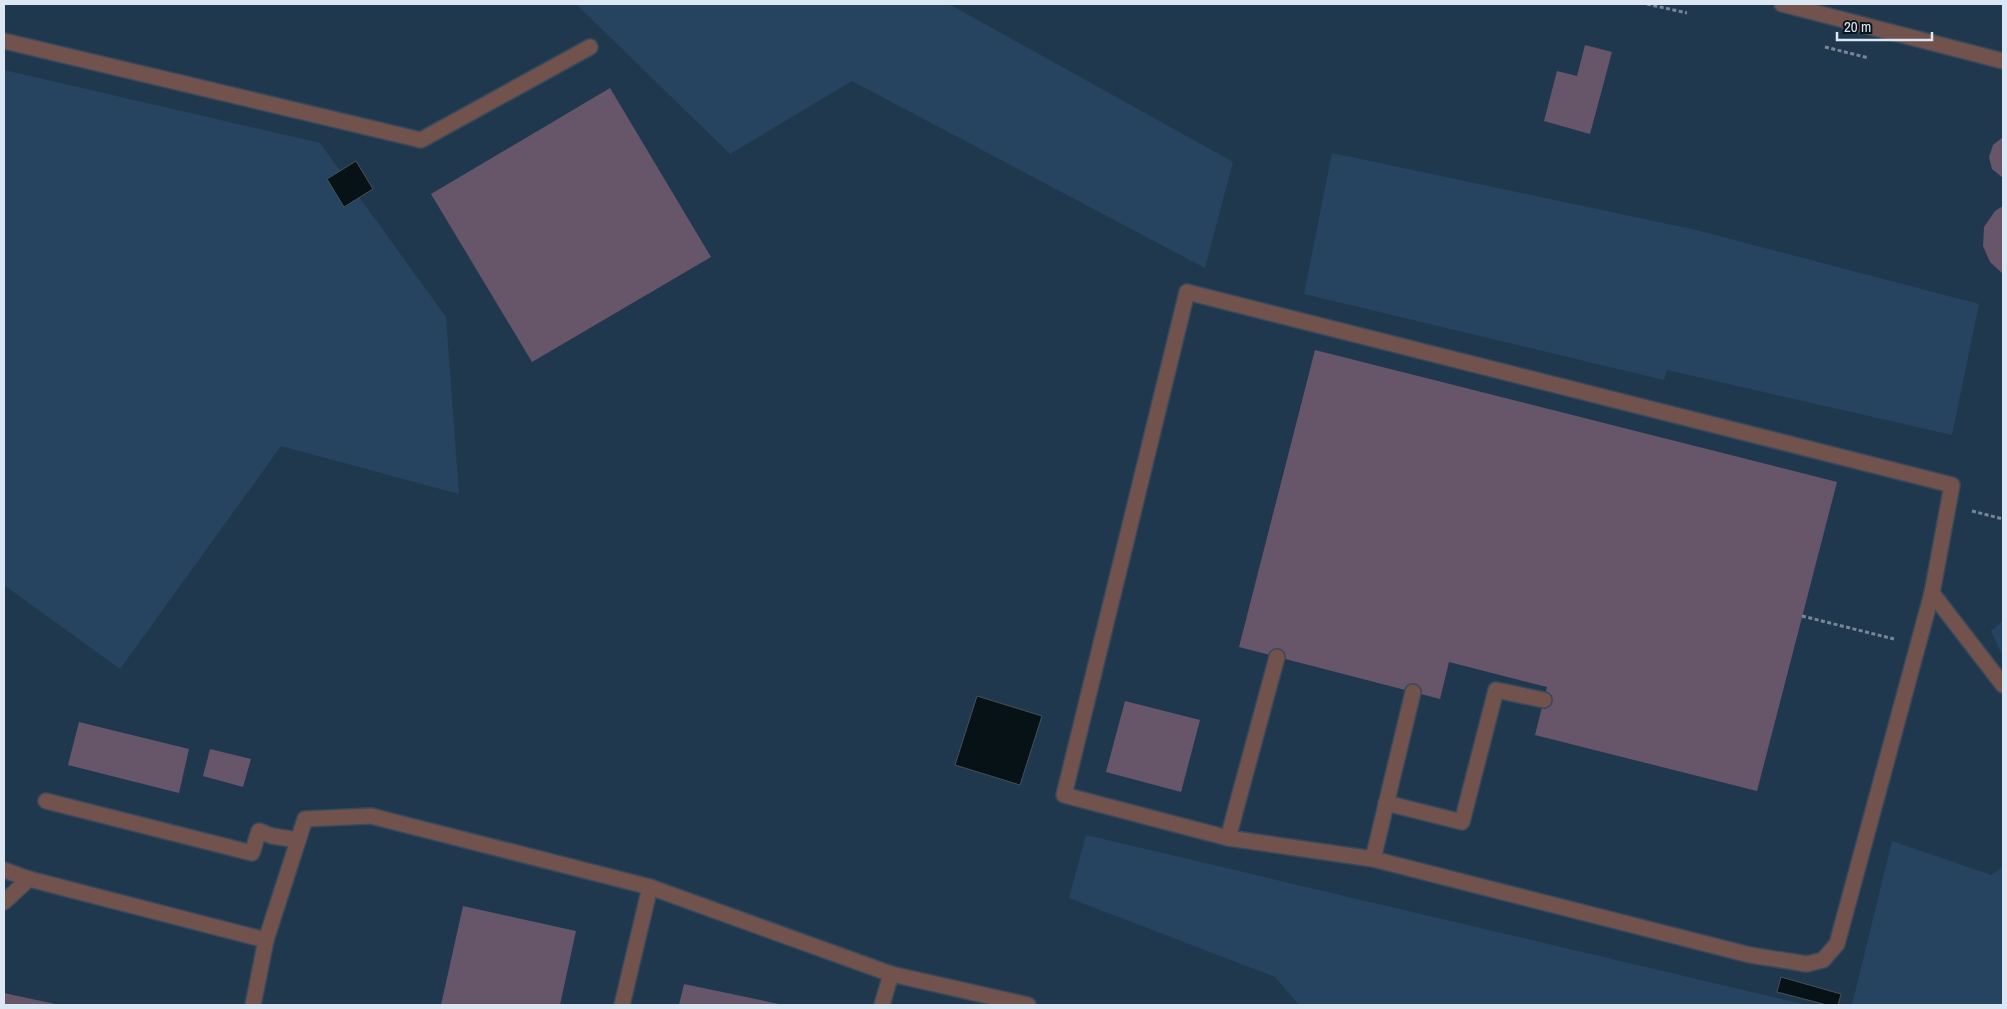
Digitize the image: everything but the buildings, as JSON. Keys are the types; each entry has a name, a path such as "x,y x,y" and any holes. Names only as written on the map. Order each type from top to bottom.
{"lane":[{"path":"1782,4 2003,61"},
{"path":"4,41 421,140 590,47"},
{"path":"1187,292 1952,485 1932,593 1837,944 1823,960 1807,964 1750,955 1373,859 1228,838 1064,795 1187,292"},
{"path":"1932,593 2003,684"},
{"path":"1228,838 1277,657"},
{"path":"1386,803 1462,822 1496,690 1544,700"},
{"path":"1373,859 1413,692"},
{"path":"46,801 252,853 258,831 272,836 298,840"},
{"path":"253,1005 266,940 305,819 371,816 650,888 891,974 1028,1005"},
{"path":"4,870 29,879 266,940"},
{"path":"4,902 29,879"},
{"path":"622,1005 650,888"},
{"path":"882,1005 891,974"}],"path":[{"path":"1647,4 1687,14"},
{"path":"1826,47 1869,58"},
{"path":"1948,506 2003,519"},
{"path":"1802,616 1917,645"}],"shaded area":[{"path":"4,4 2003,4 2003,1005 4,1005"},
{"path":"576,4 949,4 1233,162 1205,268 852,81 730,154"},
{"path":"4,70 320,143 446,317 459,494 281,446 120,669 4,585"},
{"path":"1332,153 1696,230 1979,304 1952,435 1667,370 1664,380 1304,294"},
{"path":"356,161 373,189 344,207 327,179"},
{"path":"2003,621 2003,657 1991,631"},
{"path":"977,696 1042,716 1020,785 955,765"},
{"path":"1086,835 1807,1005 1299,1005 1275,977 1069,898"},
{"path":"1892,841 1991,875 2003,867 2003,1005 1852,1005"},
{"path":"1781,977 1841,994 1838,1005 1827,1005 1777,992"}]}
